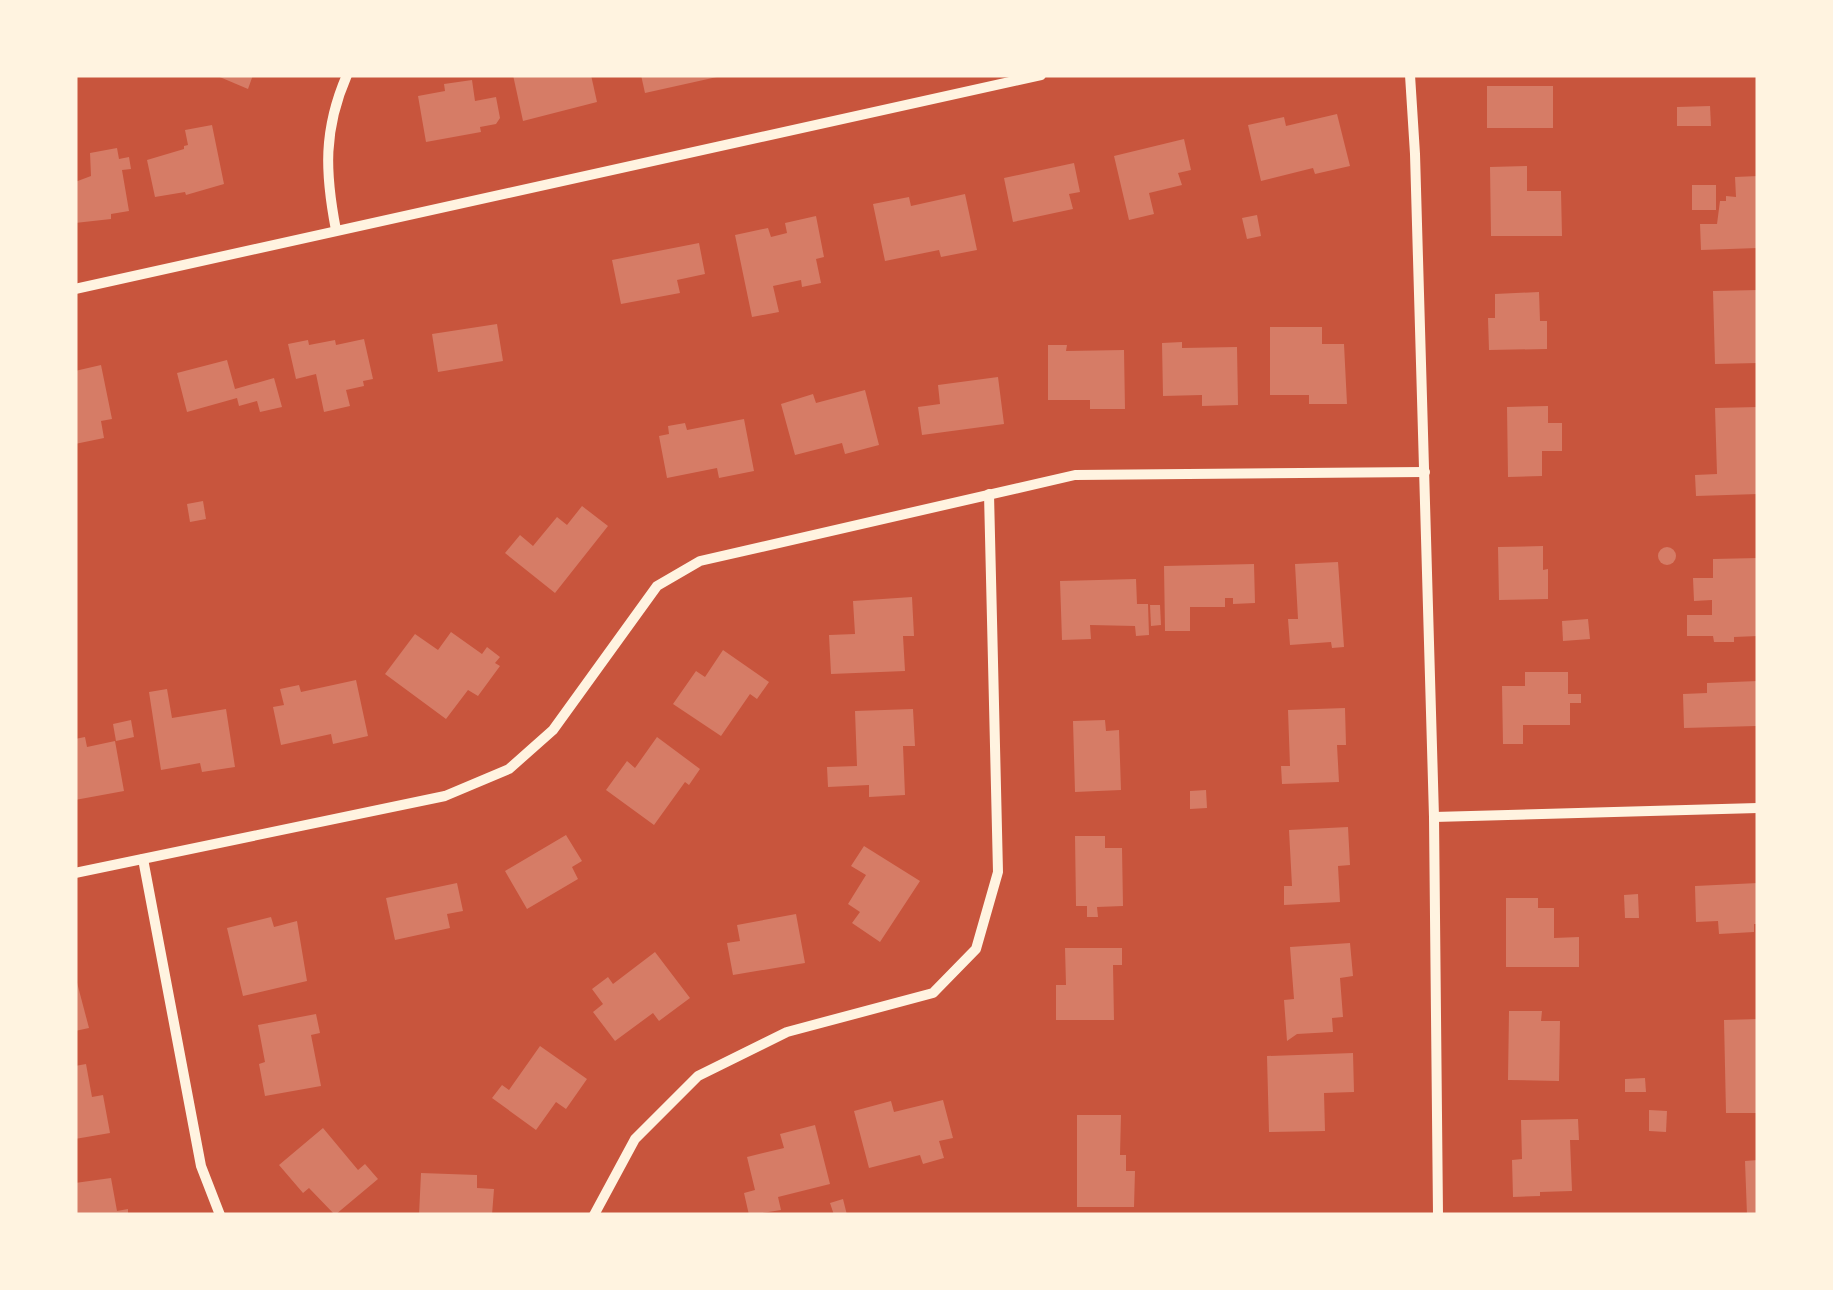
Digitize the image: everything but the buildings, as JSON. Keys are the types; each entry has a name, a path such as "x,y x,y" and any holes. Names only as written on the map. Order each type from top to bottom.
{"street":[{"path":"336,230 326,178 329,136 346,75"},
{"path":"75,290 1041,75"},
{"path":"1410,75 1434,816 1438,1215"},
{"path":"75,873 445,796 510,769 553,730 657,586 700,561 1075,474 1425,472"},
{"path":"594,1215 635,1139 698,1076 787,1032 933,993 976,949 998,872 990,494"},
{"path":"1434,816 1758,808"},
{"path":"143,859 200,1166 220,1215"}]}
